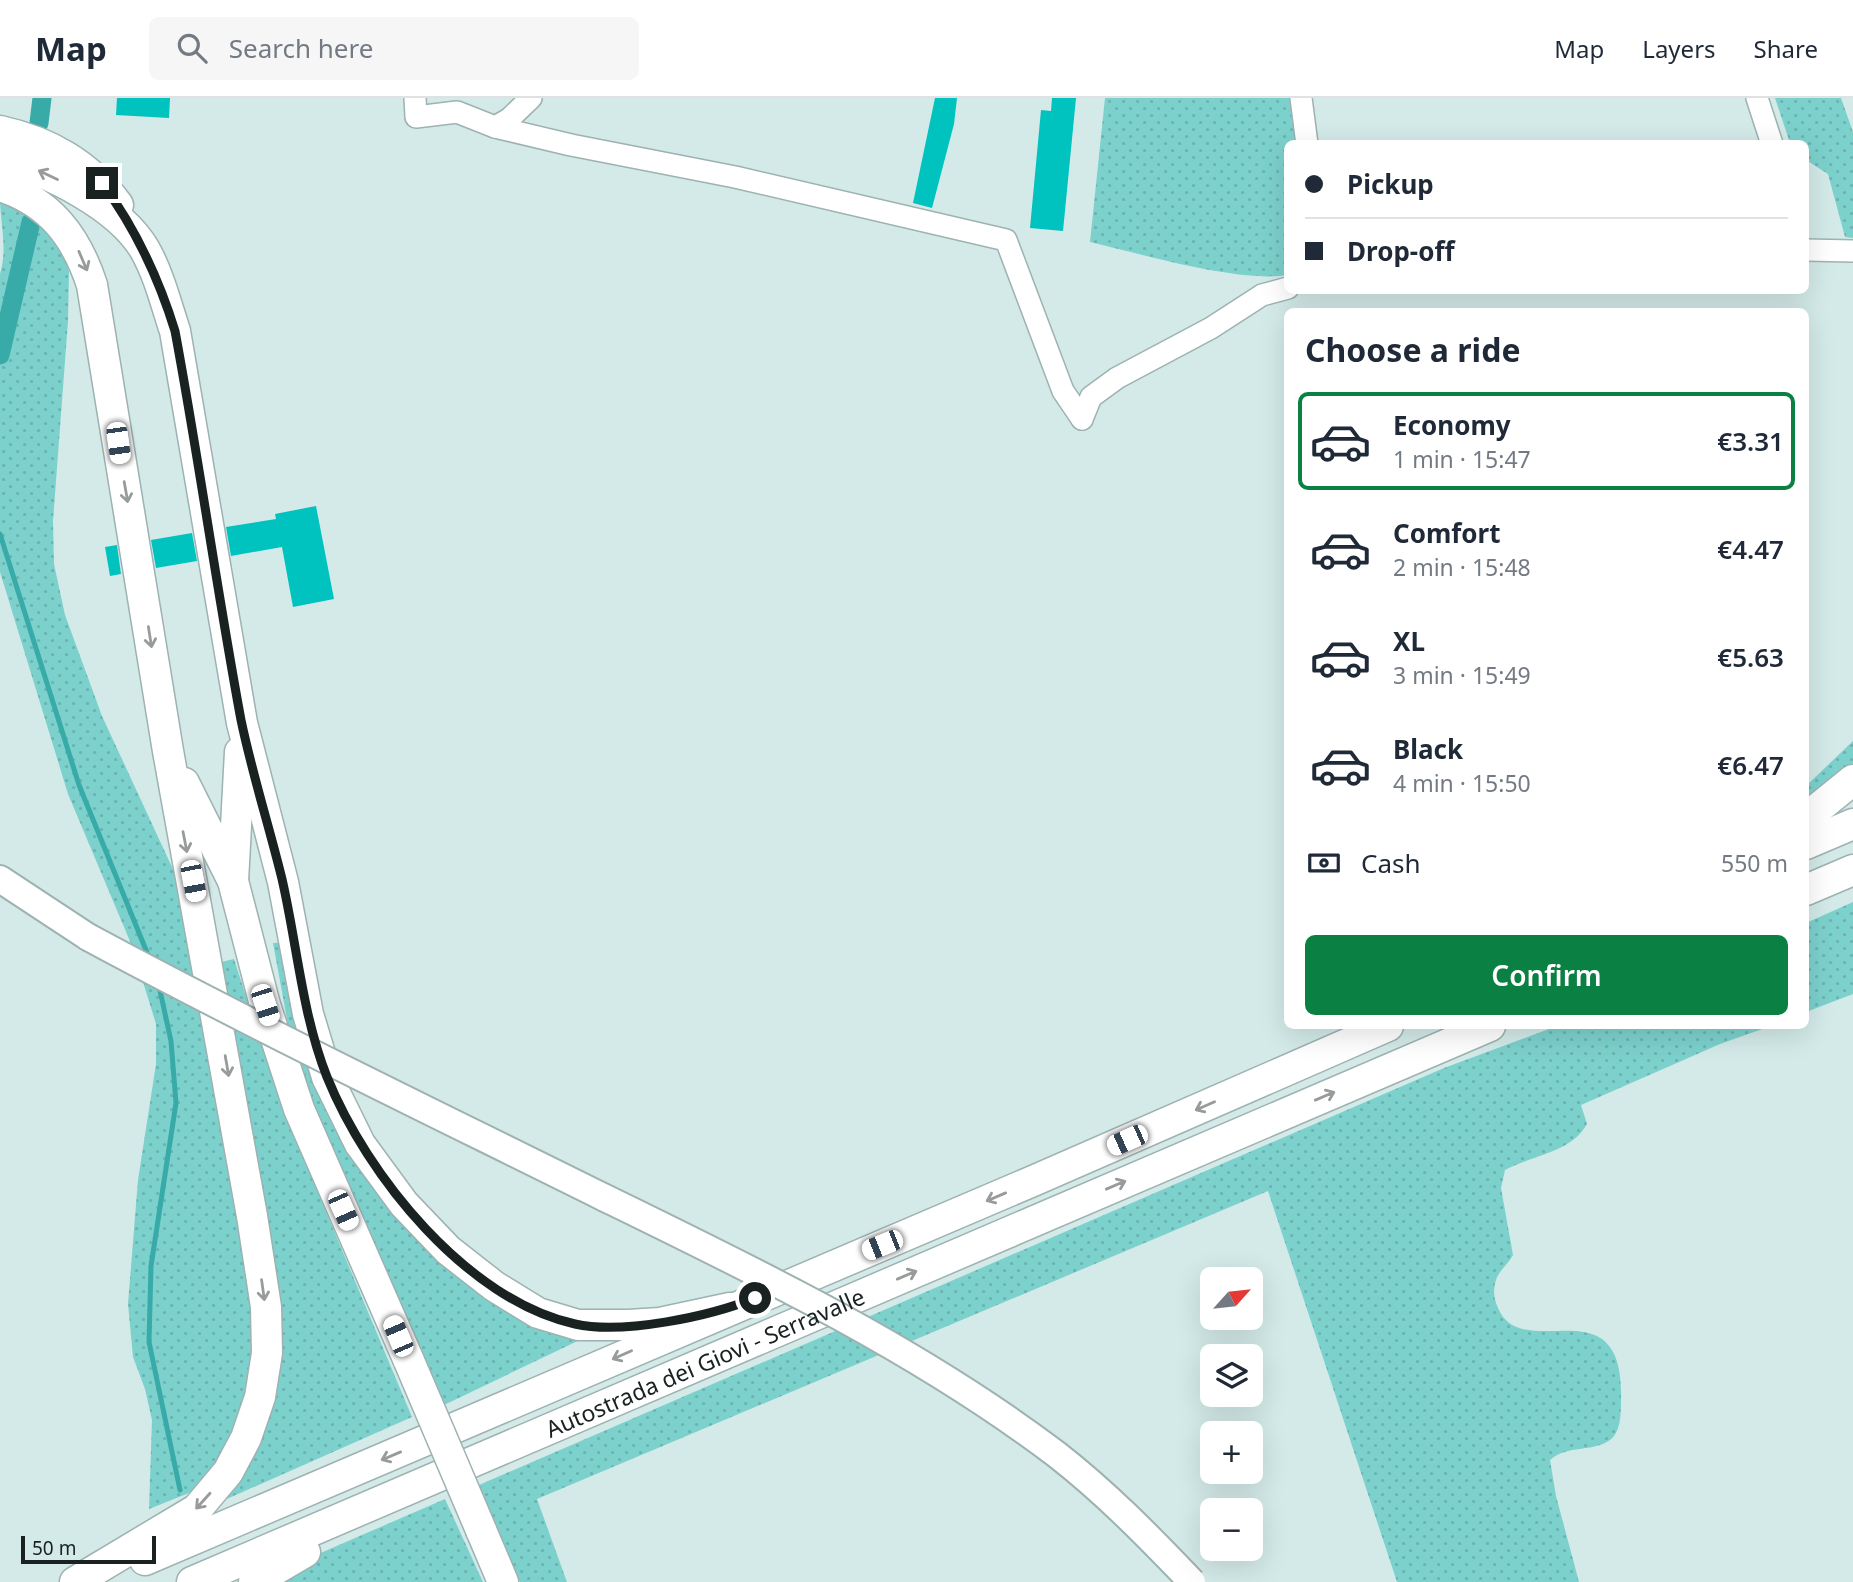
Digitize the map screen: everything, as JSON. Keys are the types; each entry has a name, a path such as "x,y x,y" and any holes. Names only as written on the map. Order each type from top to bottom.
{"highway":[{"path":"0,131 54,148 80,164 102,183 124,213 161,285 175,331 242,723 282,882 308,1014 327,1077 360,1144 404,1204 448,1250 494,1286 538,1313 578,1325 628,1325 660,1323 730,1308"},
{"path":"0,160 40,171 73,187 105,208 144,248"},
{"path":"0,186 18,191 59,219 85,262 92,285 168,751 250,1202 266,1307 267,1353 260,1397 246,1438 228,1472 197,1509 75,1582"},
{"path":"233,881 242,723"},
{"path":"168,751 233,881 265,1005 299,1109 503,1582"},
{"path":"1809,816 1853,780"},
{"path":"1809,824 1853,802"},
{"path":"1809,843 1853,824"},
{"path":"1809,889 1851,872"},
{"name":"Autostrada dei Giovi - Serravalle","path":"93,1582 1033,1181 1381,1029"},
{"name":"Autostrada dei Giovi - Serravalle","path":"192,1582 1483,1029"},
{"path":"254,1582 304,1553 365,1526 523,1438"}],"main road":[{"path":"0,880 88,937 186,990 705,1247 926,1367 1057,1455 1136,1523 1192,1582"}],"lane":[{"path":"415,98 416,117 464,105 495,127 735,177 1006,240 1053,369 1063,391 1082,418 1091,397 1117,378 1211,328 1262,295 1284,289"},
{"path":"495,127 509,120 531,98"},
{"path":"1301,98 1306,140"},
{"path":"1757,98 1771,140"},
{"path":"1809,250 1853,251"}],"shaded area":[{"path":"1105,98 1291,98 1297,140 1284,140 1284,275 1243,275 1217,271 1090,242"},
{"path":"1775,98 1841,98 1853,132 1853,238 1845,237 1828,174 1809,162 1809,140 1789,140"},
{"path":"0,197 18,202 63,243 69,271 68,321 53,521 54,564 65,615 102,716 178,880 253,1286 254,1384 225,1459 194,1491 149,1509 152,1420 145,1389 133,1357 128,1304 138,1180 156,1064 156,1024 132,946 68,794 0,572 0,274 4,245"},
{"path":"1853,741 1853,763 1826,788 1809,796 1809,783"},
{"path":"1853,902 1853,994 1809,1011 1809,922"},
{"path":"287,942 400,1214 586,1337 444,1405 312,1106 294,1057 273,943"},
{"path":"234,959 280,1102 412,1417 220,1502 260,1441 273,1405 279,1356 221,962"},
{"path":"1549,1029 1762,1029 1720,1044 1581,1105 1587,1124 1580,1134 1561,1147 1505,1170 1501,1188 1513,1255 1496,1281 1494,1296 1498,1308 1510,1324 1528,1330 1590,1333 1607,1343 1618,1364 1621,1411 1614,1437 1603,1444 1565,1452 1550,1460 1556,1496 1579,1582 1397,1582 1268,1191 537,1499 567,1582 520,1582 479,1485 1444,1068"},
{"path":"445,1499 483,1582 267,1582 286,1568"}],"building":[{"path":"117,98 170,98 169,118 116,115"},
{"path":"935,98 957,98 954,124 932,208 913,203"},
{"path":"1052,98 1076,98 1063,231 1030,228 1041,110 1051,111"},
{"path":"316,506 334,599 293,607 282,547 231,556 226,527 276,519 275,514"},
{"path":"192,533 197,561 156,568 151,540"},
{"path":"117,545 121,574 110,576 105,547"}],"waterway":[{"path":"39,123 42,98"},
{"path":"0,355 31,222"},
{"path":"0,534 79,785 150,960"},
{"path":"159,986 171,1041 176,1103 151,1266 149,1342 180,1490"}],"route":[{"path":"102,183 124,213 144,248 161,285 175,331 242,723 282,882 308,1014 327,1077 360,1144 404,1204 448,1250 494,1286 538,1313 578,1325 660,1323 730,1308 755,1298"}]}
